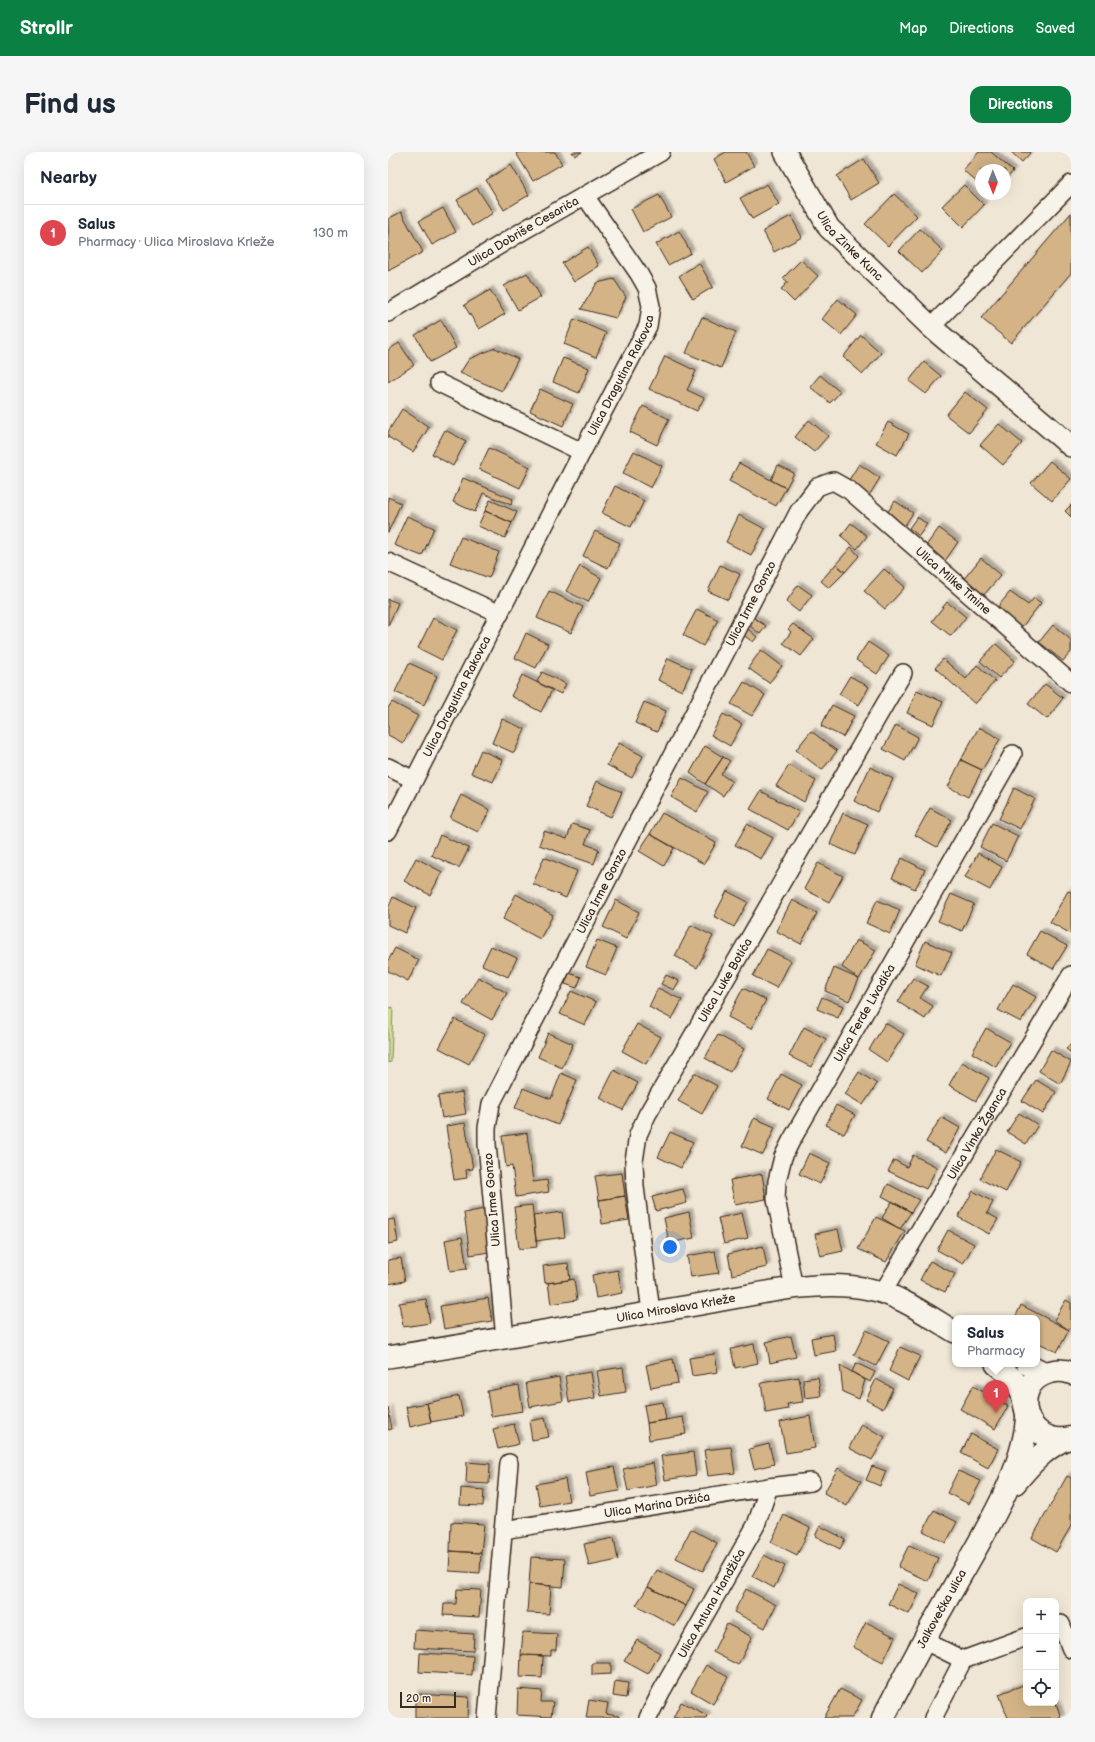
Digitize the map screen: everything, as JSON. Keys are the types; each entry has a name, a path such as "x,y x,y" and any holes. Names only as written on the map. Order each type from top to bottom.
{"main road":[{"name":"Jalkovečka ulica","path":"1002,1500 1026,1436 1026,1397 1030,1387 1036,1379 1054,1368"},
{"path":"1026,1412 1033,1428 1042,1435 1052,1439 1067,1439"},
{"name":"Jalkovečka ulica","path":"883,1718 923,1640 1002,1500 1032,1462 1042,1453 1067,1439"}],"street":[{"name":"Ulica Dobriše Cesarića","path":"388,314 526,229 661,152"},
{"name":"Ulica Zinke Kunc","path":"785,152 829,228 931,327 1071,446"},
{"path":"931,327 1071,184"},
{"name":"Ulica Dragutina Rakovca","path":"388,831 648,326 651,306 647,288 585,196"},
{"path":"439,383 582,452"},
{"name":"Ulica Milke Tmine","path":"833,481 849,490 1071,683"},
{"name":"Ulica Irme Gonzo","path":"505,1339 487,1144 487,1128 491,1104 799,511 817,487 833,481"},
{"path":"388,562 500,614"},
{"name":"Ulica Luke Botića","path":"651,1312 635,1187 634,1161 638,1135 647,1115 904,673"},
{"name":"Ulica Ferde Livadića","path":"794,1288 776,1199 777,1181 783,1157 1014,754"},
{"path":"388,767 414,780"},
{"name":"Ulica Vinka Žganca","path":"882,1292 1071,975"},
{"name":"Ulica Miroslava Krleže","path":"388,1356 505,1339 651,1312 820,1285 868,1288 882,1292 909,1304 952,1330"},
{"path":"1000,1367 1016,1381 1020,1389 1026,1412"},
{"path":"487,1718 509,1463"},
{"name":"Ulica Marina Držića","path":"503,1530 769,1487 811,1482"},
{"name":"Ulica Antuna Handžića","path":"648,1718 661,1692 756,1525 769,1487"},
{"path":"1063,1623 1071,1649"},
{"path":"933,1718 963,1660 1023,1638"},
{"path":"923,1640 963,1660"}],"green space":[{"path":"393,1007 391,1062 388,1063 388,1008"}],"building":[{"path":"555,152 562,164 533,181 516,153"},
{"path":"572,152 582,152 575,156"},
{"path":"726,152 746,152 754,166 726,182 714,159"},
{"path":"979,152 991,152 1005,164 975,164 975,181 963,170"},
{"path":"1011,152 1031,152 1022,162"},
{"path":"864,159 879,183 851,200 837,176"},
{"path":"511,165 529,195 504,210 486,180"},
{"path":"767,184 779,204 752,219 740,198"},
{"path":"964,185 975,196 975,200 979,200 984,205 963,227 942,206"},
{"path":"477,188 493,213 472,226 457,200"},
{"path":"894,194 917,216 888,246 865,224"},
{"path":"659,195 671,217 643,232 631,209"},
{"path":"443,208 456,232 432,245 419,221"},
{"path":"401,212 423,252 388,271 388,219"},
{"path":"1071,213 1071,273 1011,343 981,318"},
{"path":"791,216 802,237 774,252 763,231"},
{"path":"920,229 943,251 922,273 899,251"},
{"path":"679,231 691,253 668,265 656,244"},
{"path":"588,247 599,266 574,282 562,263"},
{"path":"801,260 818,276 794,302 781,289 788,282 783,278"},
{"path":"699,263 713,287 693,299 679,276"},
{"path":"527,273 541,297 518,310 504,286"},
{"path":"614,279 626,297 616,318 581,309 597,283"},
{"path":"490,290 505,314 479,329 464,305"},
{"path":"838,299 857,315 841,335 822,319"},
{"path":"702,317 736,332 721,368 686,353"},
{"path":"574,319 606,333 596,357 564,344"},
{"path":"441,320 456,348 430,362 415,335"},
{"path":"861,335 881,353 863,374 843,357"},
{"path":"399,343 414,365 388,382 388,350"},
{"path":"495,348 518,359 502,391 460,373 469,359"},
{"path":"665,356 696,371 687,390 704,398 697,411 649,389"},
{"path":"563,358 589,368 579,393 553,382"},
{"path":"924,362 941,376 926,394 909,381"},
{"path":"820,375 840,392 830,403 810,387"},
{"path":"540,389 573,404 563,426 530,411"},
{"path":"965,392 988,410 969,433 946,415"},
{"path":"643,406 669,419 657,445 630,432"},
{"path":"402,409 429,427 413,452 388,437 388,432"},
{"path":"809,420 828,436 814,452 795,437"},
{"path":"888,422 909,434 897,455 876,443"},
{"path":"999,424 1022,443 1003,465 980,445"},
{"path":"445,430 466,441 453,466 432,454"},
{"path":"489,448 530,467 520,488 479,469"},
{"path":"634,451 662,466 651,488 623,473"},
{"path":"1050,461 1071,479 1052,501 1031,483"},
{"path":"739,463 786,488 776,506 729,481"},
{"path":"859,464 880,478 868,497 847,483"},
{"path":"778,465 794,473 786,488 771,480"},
{"path":"463,478 513,499 511,505 483,493 475,512 453,502"},
{"path":"615,486 644,501 631,527 602,513"},
{"path":"388,497 401,503 388,533"},
{"path":"490,500 517,512 512,523 485,511"},
{"path":"895,501 913,513 903,528 885,516"},
{"path":"1071,505 1071,517 1065,511"},
{"path":"485,511 512,523 505,538 478,526"},
{"path":"739,515 765,529 751,555 726,542"},
{"path":"407,516 434,528 422,556 394,545"},
{"path":"917,517 927,524 919,536 909,528"},
{"path":"851,523 867,536 857,549 841,536"},
{"path":"939,528 958,542 945,561 925,547"},
{"path":"595,531 620,543 608,568 583,556"},
{"path":"461,537 499,552 489,578 450,563"},
{"path":"851,547 859,556 845,572 836,564"},
{"path":"981,558 1001,575 983,596 963,580"},
{"path":"836,564 845,572 829,588 821,581"},
{"path":"720,565 740,574 728,600 708,591"},
{"path":"580,566 601,578 588,602 566,591"},
{"path":"884,569 905,587 885,609 864,591"},
{"path":"798,585 812,595 799,612 786,602"},
{"path":"549,591 583,607 571,633 537,618"},
{"path":"1010,592 1028,605 1034,598 1041,603 1021,628 996,609"},
{"path":"388,599 398,603 388,626"},
{"path":"947,602 966,617 951,636 932,621"},
{"path":"697,609 718,620 703,646 683,635"},
{"path":"433,618 457,630 442,660 418,648"},
{"path":"754,618 766,626 760,634 749,625"},
{"path":"793,624 814,639 801,656 783,643 791,632 788,629"},
{"path":"1053,625 1071,640 1071,652 1063,661 1039,642"},
{"path":"748,629 757,637 753,642 743,635"},
{"path":"526,633 548,644 536,668 515,658"},
{"path":"868,642 889,656 877,674 856,660"},
{"path":"996,644 1015,661 999,678 980,661"},
{"path":"761,650 782,666 769,683 748,668"},
{"path":"668,658 692,669 682,691 658,680"},
{"path":"943,659 966,679 977,665 995,681 975,704 935,668"},
{"path":"409,663 437,676 424,705 395,692"},
{"path":"542,672 566,684 561,694 537,682"},
{"path":"522,675 552,690 541,712 511,696"},
{"path":"850,676 869,687 859,705 839,694"},
{"path":"744,682 765,695 752,716 731,704"},
{"path":"1045,684 1063,698 1047,719 1028,704"},
{"path":"917,690 943,702 933,725 907,713"},
{"path":"392,702 418,716 403,743 388,735 388,708"},
{"path":"644,702 666,711 657,732 635,723"},
{"path":"832,705 854,716 843,737 821,726"},
{"path":"723,714 742,724 730,746 711,735"},
{"path":"502,719 525,729 514,753 492,743"},
{"path":"896,725 918,737 905,761 883,749"},
{"path":"979,727 1000,739 982,770 961,760"},
{"path":"811,731 837,751 822,770 796,750"},
{"path":"619,743 643,756 632,778 607,765"},
{"path":"705,746 723,757 705,784 690,773"},
{"path":"481,750 503,760 493,782 471,773"},
{"path":"723,757 730,761 721,774 732,782 723,796 705,784"},
{"path":"961,760 982,770 968,797 948,787"},
{"path":"789,765 816,781 804,802 776,786"},
{"path":"870,767 893,779 877,812 854,801"},
{"path":"682,778 708,792 697,812 671,797"},
{"path":"597,781 622,792 611,817 586,806"},
{"path":"1014,788 1035,799 1020,829 999,819"},
{"path":"761,791 799,812 788,830 750,809"},
{"path":"461,795 490,810 478,832 450,818"},
{"path":"930,808 952,820 937,847 915,835"},
{"path":"662,813 716,843 704,864 650,834"},
{"path":"843,813 868,824 855,855 830,844"},
{"path":"992,823 1018,836 1006,861 980,847"},
{"path":"572,824 590,830 585,844 599,849 594,864 539,845 544,831 567,839"},
{"path":"747,824 773,838 761,859 735,845"},
{"path":"650,834 674,848 664,866 639,851"},
{"path":"440,835 469,848 459,868 431,855"},
{"path":"978,853 1002,867 990,890 965,877"},
{"path":"544,857 577,871 566,898 533,884"},
{"path":"416,858 442,872 430,895 404,881"},
{"path":"902,858 925,870 915,889 892,878"},
{"path":"818,863 843,876 829,902 804,889"},
{"path":"727,891 748,902 734,927 714,916"},
{"path":"1068,891 1071,892 1071,934 1050,922"},
{"path":"516,894 553,915 540,939 503,919"},
{"path":"951,894 974,904 962,931 938,921"},
{"path":"393,897 416,908 405,933 388,925 388,908"},
{"path":"616,900 639,912 626,939 603,927"},
{"path":"792,900 817,913 801,944 776,931"},
{"path":"877,900 900,910 890,934 866,923"},
{"path":"691,925 713,936 697,968 675,956"},
{"path":"1040,931 1067,946 1053,969 1027,954"},
{"path":"597,940 617,948 606,975 586,967"},
{"path":"856,940 876,950 859,979 842,967"},
{"path":"925,941 952,953 941,976 915,964"},
{"path":"491,946 517,958 508,977 482,965"},
{"path":"395,948 419,960 408,981 388,971 388,961"},
{"path":"767,949 791,961 777,988 753,976"},
{"path":"834,968 859,979 849,1001 825,991"},
{"path":"569,973 581,977 577,988 565,984"},
{"path":"666,975 679,981 674,990 661,984"},
{"path":"478,977 507,993 492,1020 463,1004"},
{"path":"913,978 928,986 920,998 933,1006 925,1019 898,1002"},
{"path":"1013,984 1036,997 1021,1022 998,1010"},
{"path":"658,988 682,1000 672,1019 649,1007"},
{"path":"743,988 766,1000 751,1029 728,1017"},
{"path":"571,991 596,1002 585,1025 560,1014"},
{"path":"822,997 843,1006 838,1018 817,1009"},
{"path":"455,1019 485,1035 469,1064 439,1048"},
{"path":"885,1023 904,1034 887,1062 869,1050"},
{"path":"637,1024 661,1037 646,1064 622,1051"},
{"path":"804,1027 826,1039 811,1067 789,1056"},
{"path":"986,1028 1010,1042 996,1067 972,1053"},
{"path":"548,1033 573,1044 562,1068 538,1057"},
{"path":"718,1035 744,1049 730,1072 705,1058"},
{"path":"1071,1043 1071,1053 1066,1049"},
{"path":"1051,1050 1071,1062 1060,1084 1039,1071"},
{"path":"962,1062 989,1078 976,1101 949,1085"},
{"path":"614,1070 638,1083 623,1110 600,1098"},
{"path":"859,1072 877,1084 863,1105 845,1094"},
{"path":"561,1073 577,1080 558,1125 515,1108 523,1088 551,1099"},
{"path":"694,1073 717,1086 702,1114 678,1101"},
{"path":"781,1074 802,1085 789,1110 768,1099"},
{"path":"1036,1080 1056,1092 1043,1114 1022,1101"},
{"path":"462,1092 466,1114 442,1118 438,1096"},
{"path":"836,1105 855,1115 844,1134 826,1125"},
{"path":"1019,1113 1038,1125 1026,1144 1007,1132"},
{"path":"941,1117 960,1128 946,1153 926,1142"},
{"path":"754,1118 775,1127 763,1155 742,1146"},
{"path":"465,1123 473,1169 466,1170 467,1178 454,1180 446,1126"},
{"path":"670,1132 693,1142 681,1168 658,1157"},
{"path":"527,1133 533,1182 547,1180 549,1192 516,1197 512,1166 506,1167 502,1136"},
{"path":"996,1149 1021,1162 1006,1192 980,1179"},
{"path":"809,1153 830,1163 820,1184 799,1174"},
{"path":"913,1155 937,1167 926,1189 888,1171 894,1160 907,1167"},
{"path":"622,1173 625,1196 599,1200 595,1176"},
{"path":"762,1174 766,1199 735,1205 730,1180"},
{"path":"888,1184 919,1200 911,1212 882,1196"},
{"path":"683,1189 687,1203 656,1211 652,1197"},
{"path":"973,1191 993,1202 987,1213 998,1219 989,1234 958,1217"},
{"path":"625,1196 629,1220 602,1224 599,1200"},
{"path":"892,1201 911,1212 900,1229 882,1218"},
{"path":"532,1205 537,1247 519,1249 514,1207"},
{"path":"484,1209 490,1252 470,1255 464,1213"},
{"path":"562,1212 565,1237 536,1241 533,1216"},
{"path":"689,1212 694,1238 669,1243 664,1218"},
{"path":"742,1213 748,1238 724,1244 718,1218"},
{"path":"876,1217 905,1231 886,1262 858,1249"},
{"path":"394,1219 398,1242 388,1244 388,1220"},
{"path":"838,1229 843,1251 820,1256 815,1234"},
{"path":"948,1230 974,1244 963,1264 937,1250"},
{"path":"462,1237 467,1269 450,1271 445,1240"},
{"path":"763,1246 767,1267 732,1275 728,1254"},
{"path":"715,1251 719,1273 691,1277 687,1256"},
{"path":"401,1258 405,1281 388,1284 388,1260"},
{"path":"930,1261 955,1274 945,1292 920,1280"},
{"path":"568,1263 570,1280 545,1283 543,1266"},
{"path":"618,1270 622,1293 596,1298 592,1275"},
{"path":"574,1279 577,1300 551,1304 548,1283"},
{"path":"488,1298 492,1321 444,1329 440,1306"},
{"path":"426,1299 430,1323 403,1327 399,1303"},
{"path":"1066,1300 1071,1303 1071,1326 1069,1330 1054,1320"},
{"path":"1021,1305 1069,1330 1057,1352 1040,1344 1040,1315 1016,1315"},
{"path":"866,1330 889,1341 876,1366 854,1355"},
{"path":"833,1334 836,1351 814,1355 811,1338"},
{"path":"791,1336 796,1357 770,1363 766,1342"},
{"path":"754,1344 758,1363 735,1368 731,1349"},
{"path":"900,1347 920,1356 908,1381 889,1371"},
{"path":"715,1354 718,1372 692,1376 689,1358"},
{"path":"673,1359 678,1383 651,1388 646,1365"},
{"path":"856,1363 875,1372 870,1382 852,1372"},
{"path":"840,1365 865,1380 859,1399 843,1392"},
{"path":"623,1367 626,1392 601,1396 597,1371"},
{"path":"591,1372 595,1398 569,1402 565,1376"},
{"path":"559,1377 563,1401 530,1407 526,1383"},
{"path":"799,1377 803,1402 787,1404 788,1409 766,1413 761,1383"},
{"path":"818,1377 821,1396 805,1398 803,1379"},
{"path":"876,1379 893,1388 883,1409 866,1400"},
{"path":"519,1385 523,1411 491,1416 487,1391"},
{"path":"973,1386 1008,1406 995,1429 960,1409"},
{"path":"459,1396 463,1416 431,1422 427,1403"},
{"path":"663,1402 666,1420 647,1423 644,1405"},
{"path":"427,1403 431,1422 410,1427 406,1407"},
{"path":"388,1408 392,1429 388,1430"},
{"path":"810,1416 815,1448 786,1453 780,1422"},
{"path":"683,1417 686,1434 649,1440 647,1423"},
{"path":"545,1418 549,1437 532,1440 529,1421"},
{"path":"514,1424 519,1444 498,1449 493,1429"},
{"path":"861,1424 885,1437 872,1460 849,1448"},
{"path":"971,1434 998,1449 988,1468 961,1453"},
{"path":"769,1444 774,1464 754,1469 749,1449"},
{"path":"731,1447 735,1473 708,1476 704,1450"},
{"path":"693,1452 696,1475 665,1480 661,1456"},
{"path":"467,1462 490,1464 489,1484 466,1483"},
{"path":"653,1463 657,1485 628,1491 623,1469"},
{"path":"872,1466 886,1471 880,1486 866,1480"},
{"path":"614,1467 619,1491 590,1496 586,1472"},
{"path":"838,1468 861,1481 847,1506 824,1493"},
{"path":"958,1471 981,1481 969,1504 947,1493"},
{"path":"1067,1476 1071,1478 1071,1526 1056,1552 1032,1538"},
{"path":"565,1479 569,1501 540,1506 536,1484"},
{"path":"461,1488 484,1490 483,1506 460,1505"},
{"path":"934,1510 957,1522 946,1543 923,1531"},
{"path":"784,1515 810,1528 797,1555 771,1542"},
{"path":"451,1522 484,1524 481,1553 450,1551"},
{"path":"820,1526 845,1539 840,1549 815,1536"},
{"path":"691,1529 717,1543 703,1571 676,1558"},
{"path":"614,1538 618,1560 589,1566 584,1544"},
{"path":"909,1545 938,1558 928,1581 898,1567"},
{"path":"450,1551 481,1553 480,1573 449,1571"},
{"path":"764,1555 785,1566 774,1588 752,1576"},
{"path":"531,1557 565,1559 563,1587 529,1584"},
{"path":"657,1570 694,1589 686,1606 648,1587"},
{"path":"529,1584 551,1586 549,1614 527,1613"},
{"path":"898,1584 919,1594 909,1614 888,1604"},
{"path":"648,1587 686,1606 675,1626 636,1605"},
{"path":"457,1589 481,1590 479,1617 443,1615 444,1604 456,1604"},
{"path":"746,1589 776,1605 765,1628 734,1612"},
{"path":"866,1622 895,1637 883,1662 853,1647"},
{"path":"727,1624 752,1637 738,1665 713,1652"},
{"path":"415,1630 474,1634 473,1651 414,1648"},
{"path":"523,1632 557,1634 556,1650 551,1650 551,1656 521,1655"},
{"path":"637,1640 660,1653 648,1674 624,1661"},
{"path":"420,1653 473,1656 472,1675 419,1672"},
{"path":"521,1655 543,1656 542,1678 520,1677"},
{"path":"592,1663 611,1663 611,1674 592,1675"},
{"path":"706,1665 728,1677 713,1704 691,1691"},
{"path":"615,1681 628,1683 626,1698 613,1696"},
{"path":"1023,1685 1023,1706 1057,1706 1061,1718 1008,1718 999,1694"},
{"path":"518,1689 542,1691 541,1702 553,1702 551,1717 517,1715"},
{"path":"840,1689 862,1700 852,1718 824,1718"},
{"path":"415,1694 469,1697 468,1718 415,1718"},
{"path":"589,1700 608,1703 606,1714 619,1716 619,1718 586,1718"},
{"path":"681,1702 707,1715 706,1718 673,1718"}],"place":[{"name":"Salus","path":"996,1413"}]}
